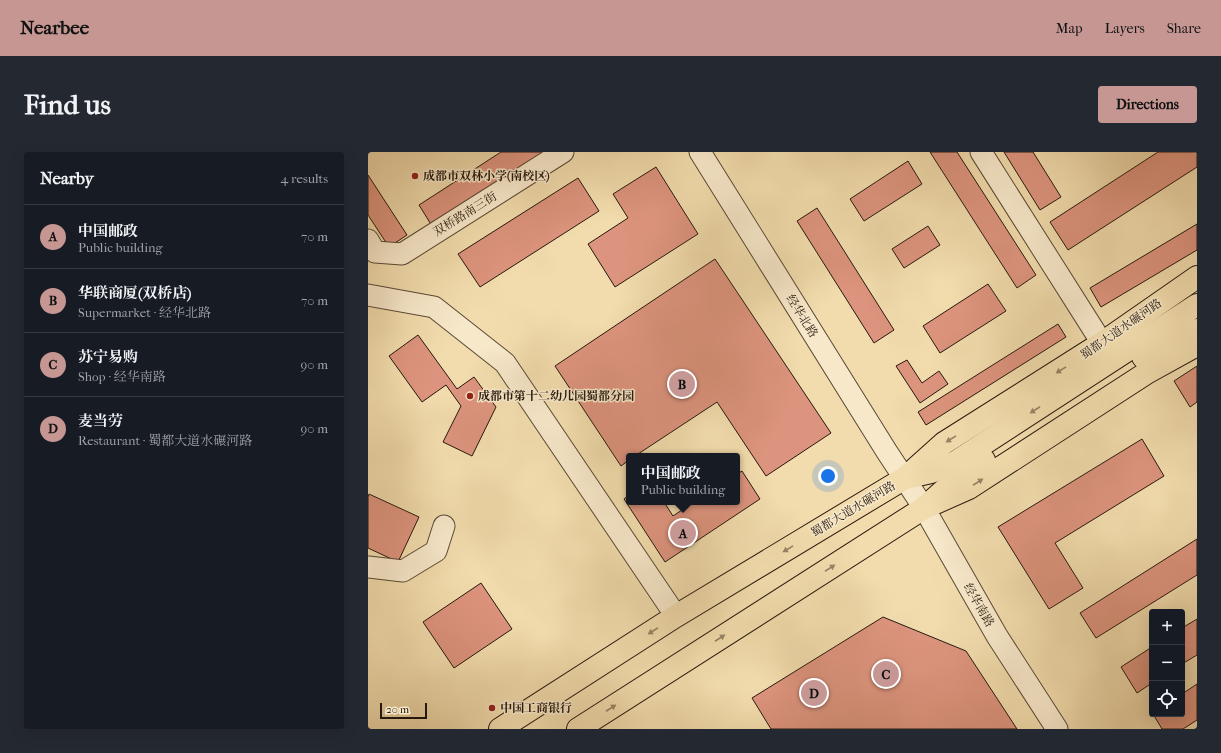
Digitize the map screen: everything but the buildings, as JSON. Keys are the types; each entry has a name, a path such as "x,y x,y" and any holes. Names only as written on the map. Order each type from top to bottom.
{"main road":[{"name":"蜀都大道水碾河路","path":"500,729 676,616 905,478 931,472 954,463 1105,354 1197,277"},
{"path":"1105,354 1197,296"},
{"path":"1105,354 1197,305"},
{"path":"924,508 961,475 1197,323"},
{"path":"1143,357 1197,330"},
{"path":"578,729 924,508 969,488 1148,372 1197,345"}],"street":[{"name":"双桥路南三街","path":"368,240 376,252 402,254 563,152"},
{"name":"经华北路","path":"700,152 887,452 905,478"},
{"path":"981,152 1105,354"},
{"path":"368,295 434,307 505,363 676,616"},
{"name":"经华南路","path":"905,478 924,508 997,636 1057,729"},
{"path":"368,567 403,571 436,551 444,526"}],"place":[{"name":"成都市双林小学(南校区)","path":"415,176"},
{"name":"华联商厦(双桥店)","path":"682,384"},
{"name":"成都市第十二幼儿园蜀都分园","path":"470,396"},
{"name":"中国邮政","path":"683,533"},
{"name":"苏宁易购","path":"886,674"},
{"name":"麦当劳","path":"814,693"},
{"name":"中国工商银行","path":"492,708"}]}
